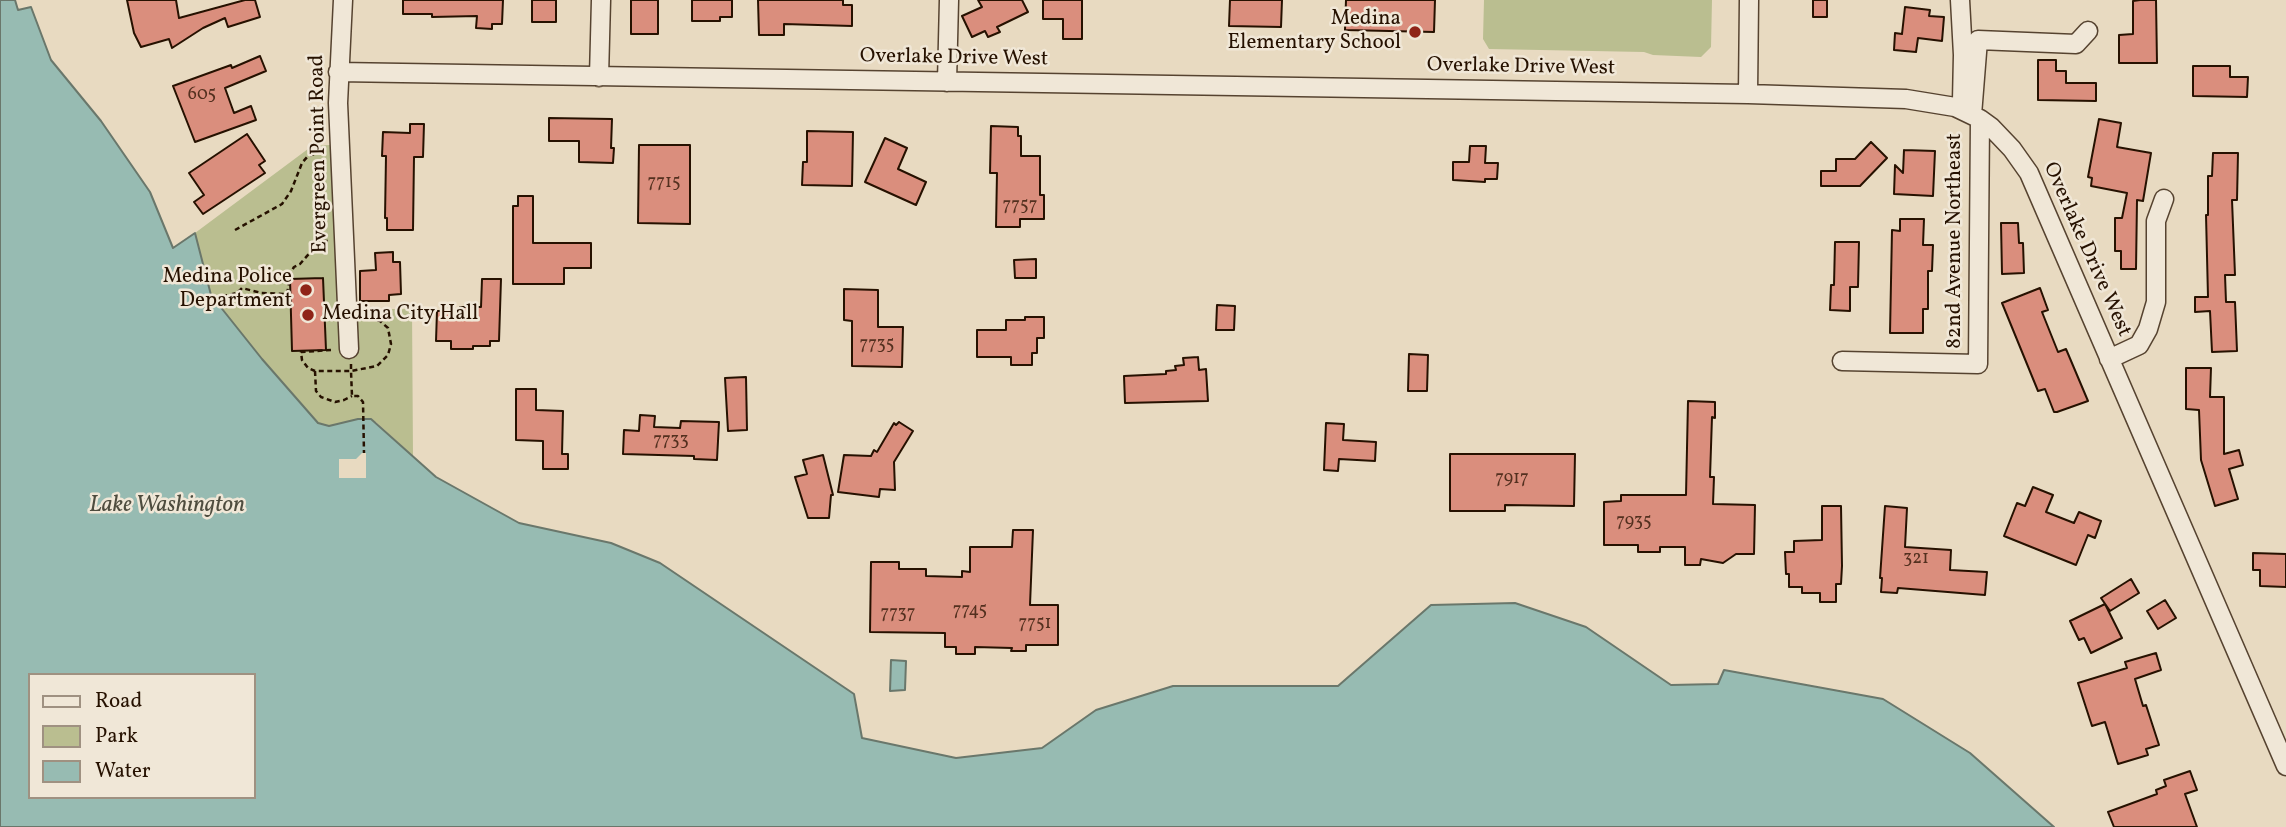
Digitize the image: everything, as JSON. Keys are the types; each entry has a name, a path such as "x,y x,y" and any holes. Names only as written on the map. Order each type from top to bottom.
{"street":[{"name":"Evergreen Point Road","path":"340,349 338,72 343,0"},
{"path":"599,77 601,0"},
{"path":"947,82 949,0"},
{"path":"1748,94 1749,0"},
{"path":"1960,0 1963,55 1971,115"},
{"path":"1971,115 1978,40 2076,44 2088,31"},
{"name":"Overlake Drive West","path":"338,72 1748,94 1906,99 1932,102 1971,115 2012,149 2029,173 2286,766"},
{"name":"82nd Avenue Northeast","path":"1842,361 1978,364 1971,115"},
{"path":"2109,359 2139,345 2148,329 2156,302 2156,222 2164,199"}],"path":[{"path":"235,230 282,204 291,191 302,163 308,156 314,155"},
{"path":"214,298 237,293 242,288 261,293 287,294 290,272 320,241"},
{"path":"340,349 301,352 304,365 315,371 352,371 377,366 384,360 391,344 388,328 372,317"},
{"path":"315,371 316,391 321,397 335,402 358,396 363,402 364,453"},
{"path":"352,371 352,396"}],"green space":[{"path":"1484,0 1712,0 1711,47 1701,57 1653,55 1644,52 1489,49 1483,39"},
{"path":"347,144 353,309 412,309 413,456 376,422 329,426 318,423 211,295 195,233 312,146"}],"water":[{"name":"Lake Washington","path":"0,0 15,0 18,10 31,7 51,60 101,121 150,192 173,248 195,233 211,295 318,423 329,426 358,419 371,419 436,477 519,523 611,543 660,563 854,694 862,738 956,758 1042,748 1096,710 1173,686 1338,686 1431,605 1515,603 1586,627 1671,685 1718,684 1724,670 1883,699 1970,753 2054,827 0,827"},
{"path":"891,660 906,661 905,690 890,691"}],"pier":[{"path":"366,453 366,478 339,478 339,459 356,459"}],"building":[{"path":"127,0 176,0 179,18 245,0 255,0 260,17 228,27 225,18 203,28 172,48 169,39 141,47 134,33"},
{"path":"403,0 503,0 502,24 492,24 492,29 476,28 477,16 432,17 432,14 403,14"},
{"path":"532,0 556,0 556,22 532,22"},
{"path":"631,0 658,0 658,34 631,34"},
{"path":"692,0 732,0 732,17 720,17 720,21 692,21"},
{"path":"758,0 843,0 843,5 852,5 852,26 784,24 784,35 759,35"},
{"path":"978,0 1022,0 1028,12 997,27 1000,32 988,37 985,31 972,37 962,16 982,7"},
{"path":"1043,0 1082,0 1082,39 1063,39 1063,19 1043,19"},
{"path":"1230,0 1282,0 1281,27 1229,26"},
{"path":"1346,0 1435,0 1434,32 1345,30"},
{"path":"1813,0 1827,0 1827,17 1813,17"},
{"path":"2156,0 2157,63 2119,63 2119,35 2133,34 2133,1"},
{"path":"1905,7 1930,10 1929,16 1944,17 1942,41 1918,38 1916,52 1894,50 1895,33 1902,34"},
{"path":"260,56 266,71 225,88 234,113 251,106 256,120 195,142 173,86 231,65 232,68"},
{"path":"2038,60 2056,60 2056,71 2066,71 2066,83 2096,83 2096,101 2038,100"},
{"path":"2193,66 2230,66 2230,77 2248,77 2247,97 2193,96"},
{"path":"549,118 612,119 613,163 579,162 579,141 549,141"},
{"path":"2099,119 2121,123 2117,147 2151,153 2143,201 2137,200 2136,269 2121,269 2121,251 2115,251 2115,218 2122,218 2127,193 2091,186 2092,178 2088,177"},
{"path":"410,124 424,124 423,157 414,157 413,230 387,230 383,132 410,133"},
{"path":"991,126 1018,127 1021,156 1040,156 1040,195 1044,195 1044,219 1020,219 1020,227 996,227 997,173 990,173"},
{"path":"807,131 853,132 852,186 802,185 803,162 807,162"},
{"path":"247,134 265,161 259,165 265,173 203,214 194,202 204,195 189,173"},
{"path":"885,138 907,148 898,169 926,182 916,205 865,182"},
{"path":"1871,142 1887,158 1860,186 1821,186 1821,171 1836,171 1836,159 1855,159"},
{"path":"639,145 690,145 690,224 638,223"},
{"path":"1470,146 1486,146 1485,163 1498,163 1497,179 1485,179 1485,182 1453,180 1453,162 1469,162"},
{"path":"1904,150 1935,151 1933,196 1894,194 1895,165 1903,173"},
{"path":"2213,153 2238,153 2237,200 2232,200 2235,275 2225,275 2226,302 2235,302 2237,351 2212,352 2210,311 2195,312 2195,297 2208,297 2206,215 2208,176 2212,176"},
{"path":"518,196 533,196 533,243 591,243 591,268 564,268 564,284 513,284 513,206 518,206"},
{"path":"1900,219 1924,219 1923,245 1933,245 1932,271 1928,271 1928,309 1923,309 1923,333 1890,333 1892,230 1900,231"},
{"path":"2001,223 2018,223 2019,243 2023,243 2024,273 2002,274"},
{"path":"1835,242 1859,242 1858,287 1850,287 1850,311 1830,310 1831,285 1834,285"},
{"path":"393,252 393,262 400,262 401,294 389,295 389,301 360,301 360,271 376,270 375,253"},
{"path":"1036,259 1036,278 1015,278 1014,260"},
{"name":"Medina City Hall","path":"323,278 326,350 292,351 290,279"},
{"path":"482,279 501,279 499,341 490,341 490,346 473,346 473,349 451,349 451,341 436,341 437,311 481,307"},
{"path":"2040,288 2048,310 2042,312 2058,352 2066,349 2088,401 2057,412 2054,412 2045,389 2038,391 2002,303"},
{"path":"844,289 878,290 878,327 903,327 902,367 852,366 852,321 844,320"},
{"path":"1217,305 1235,306 1234,330 1216,330"},
{"path":"1025,317 1044,317 1044,338 1037,338 1037,353 1032,353 1032,365 1011,365 1011,357 977,357 977,330 1006,330 1006,320 1025,320"},
{"path":"1409,354 1428,355 1427,391 1408,391"},
{"path":"1198,357 1199,370 1206,369 1208,401 1125,403 1124,376 1166,374 1166,371 1176,370 1175,366 1184,365 1183,358"},
{"path":"2186,368 2211,368 2210,397 2224,397 2224,454 2239,450 2243,465 2229,469 2238,499 2215,506 2201,460 2199,410 2186,409"},
{"path":"746,377 747,430 728,431 725,378"},
{"path":"516,389 536,389 536,410 563,411 562,454 568,454 568,469 543,469 543,441 516,440"},
{"path":"1688,401 1715,402 1710,477 1714,477 1713,504 1755,505 1754,554 1736,554 1723,563 1701,559 1700,565 1685,565 1685,547 1660,547 1660,552 1638,552 1638,545 1604,545 1604,502 1621,501 1621,495 1686,495"},
{"path":"640,415 655,416 654,427 680,428 681,421 719,422 717,460 694,459 694,456 623,454 624,430 639,431"},
{"path":"899,422 913,431 894,462 895,490 880,489 879,497 838,492 844,455 871,456 874,450 877,452 894,423 896,425"},
{"path":"1326,423 1344,424 1343,440 1376,442 1375,461 1339,459 1338,471 1324,470"},
{"path":"1450,454 1575,454 1574,506 1505,505 1505,511 1450,511"},
{"path":"823,455 833,495 829,518 808,518 795,477 807,474 803,460"},
{"path":"2033,487 2053,495 2046,512 2074,523 2079,512 2101,521 2095,538 2088,535 2076,565 2004,536 2017,503 2025,506"},
{"path":"1822,506 1841,506 1842,566 1841,584 1836,584 1836,602 1820,602 1820,593 1802,593 1802,587 1789,587 1789,574 1786,574 1785,552 1794,552 1794,541 1822,540"},
{"path":"1885,506 1907,508 1905,547 1951,550 1950,570 1987,572 1985,595 1898,588 1897,593 1881,592"},
{"path":"1013,530 1033,530 1030,605 1058,605 1058,645 1026,645 1026,651 975,647 975,654 956,654 956,647 945,647 945,633 870,632 871,562 899,562 899,569 926,569 926,576 962,577 962,571 970,572 970,547 1012,547"},
{"path":"2253,553 2286,554 2286,587 2260,586 2260,570 2253,570"},
{"path":"2131,579 2139,593 2110,611 2101,598"},
{"path":"2165,600 2176,618 2158,629 2147,611"},
{"path":"2105,604 2122,638 2091,653 2084,638 2079,640 2070,621"},
{"path":"2156,653 2161,670 2135,679 2159,745 2146,749 2148,755 2118,764 2105,722 2092,726 2078,683 2127,668 2125,662"},
{"path":"2190,771 2197,790 2185,794 2197,827 2114,827 2108,812 2157,794 2156,790 2166,786 2164,780"}],"place":[{"name":"Medina Elementary School","path":"1415,32"},
{"name":"Medina Police Department","path":"306,290"},
{"name":"Medina City Hall","path":"308,315"}]}
